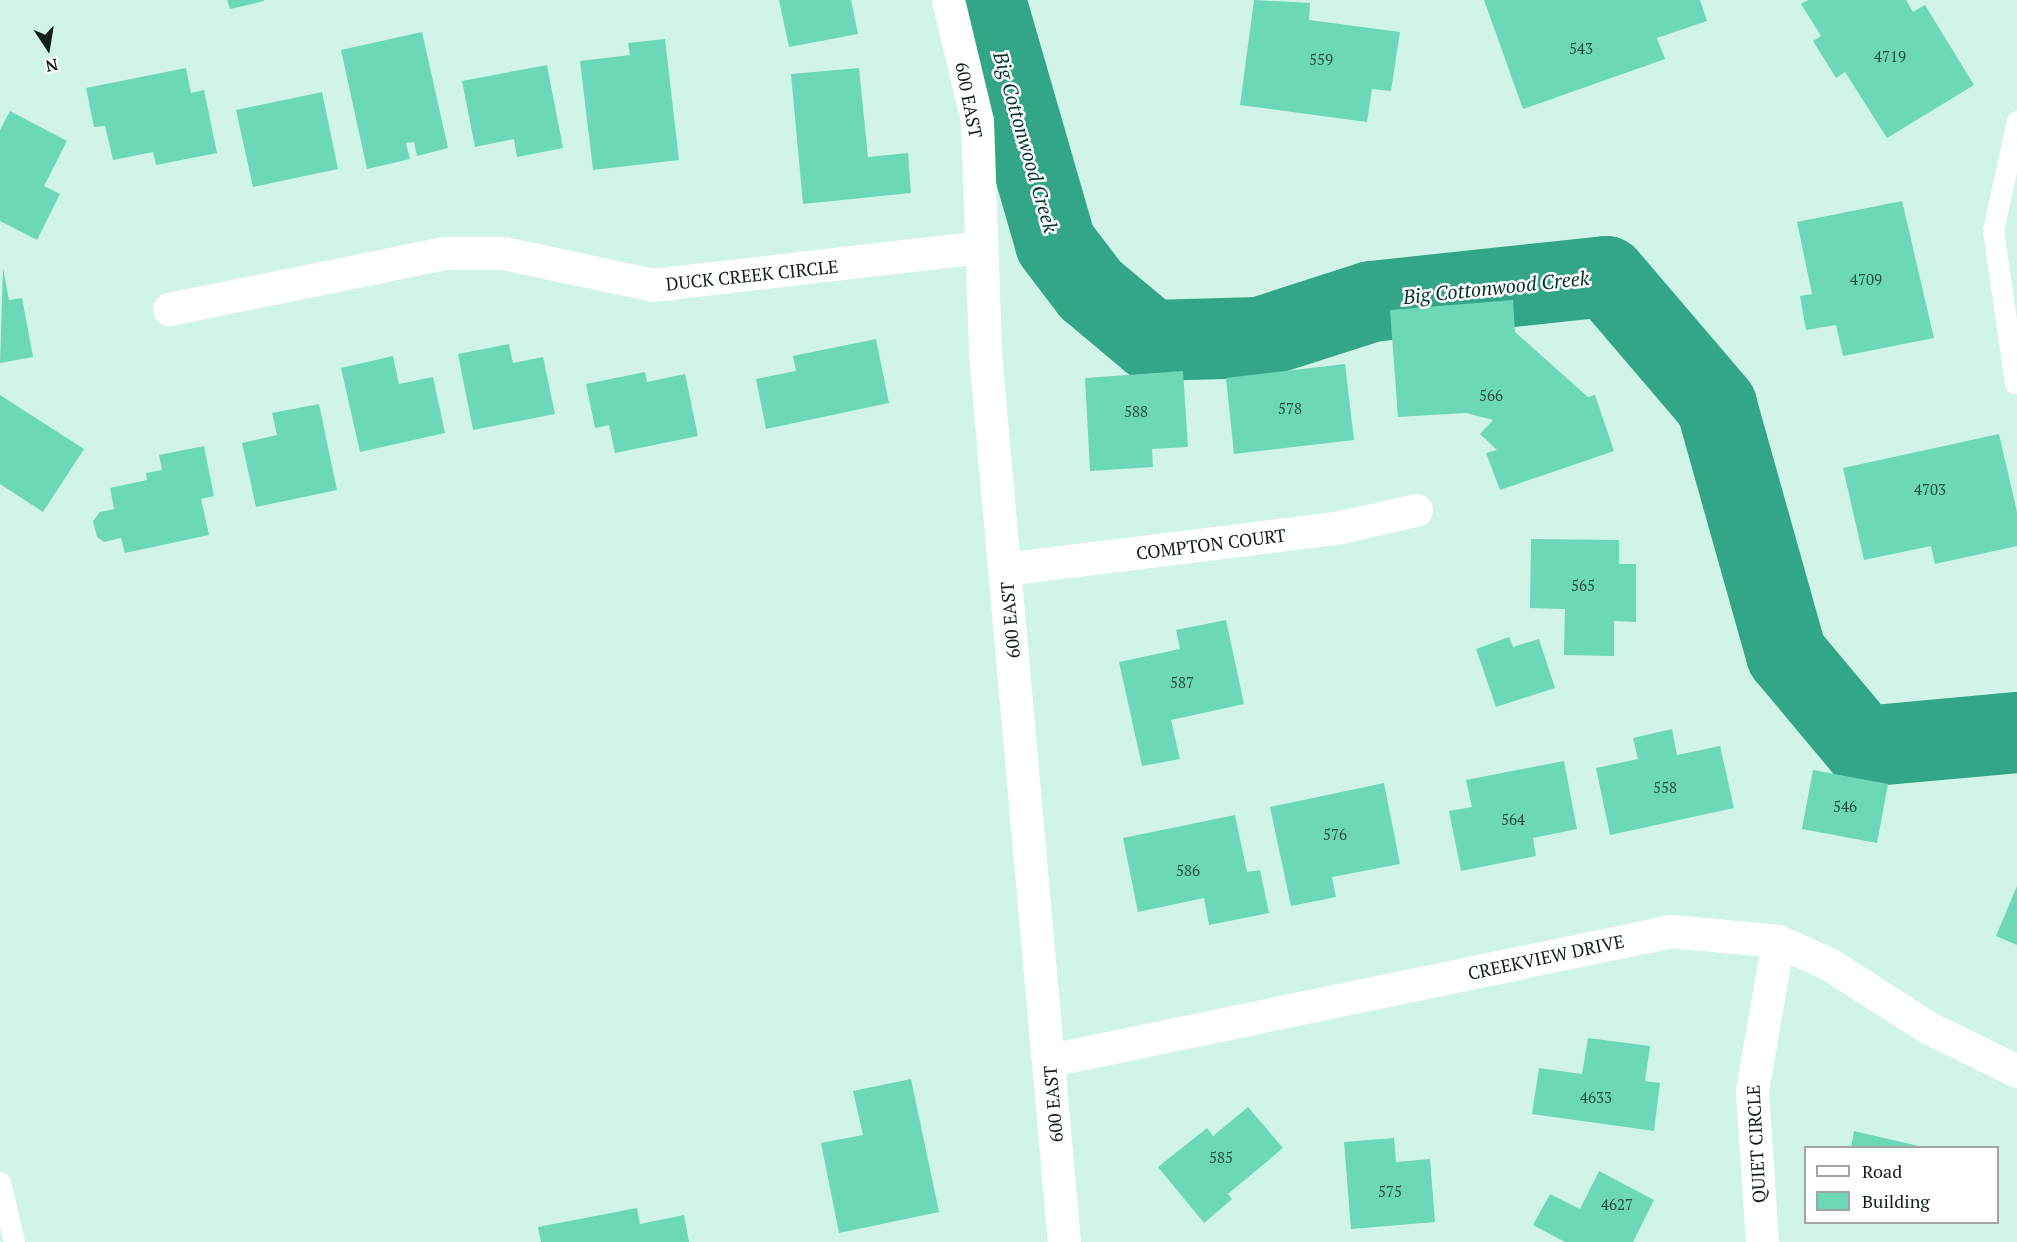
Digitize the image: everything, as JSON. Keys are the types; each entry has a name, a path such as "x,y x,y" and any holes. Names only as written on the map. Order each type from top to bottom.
{"street":[{"name":"600 EAST","path":"948,0 977,121 985,354 1065,1242"},
{"name":"DUCK CREEK CIRCLE","path":"169,309 444,253 504,253 653,285 982,247"},
{"name":"COMPTON COURT","path":"1005,569 1336,528 1416,510"},
{"name":"CREEKVIEW DRIVE","path":"1050,1060 1672,931 1778,941 1829,964 1927,1027 2017,1071"},
{"name":"QUIET CIRCLE","path":"1762,1242 1752,1090 1778,941"}],"lane":[{"path":"2015,383 1993,230 2017,121"},
{"path":"0,1182 14,1242"}],"building":[{"path":"227,0 264,0 264,1 230,9"},
{"path":"779,0 851,0 858,34 789,47"},
{"path":"1254,0 1310,3 1309,20 1400,32 1391,91 1372,89 1367,122 1240,105"},
{"path":"1484,0 1700,0 1707,21 1657,38 1665,59 1523,109"},
{"path":"1808,0 1906,0 1913,12 1925,5 1974,85 1887,138 1845,72 1836,78 1813,41 1821,36 1801,4"},
{"path":"422,32 448,148 417,156 414,142 406,143 410,159 367,169 341,50"},
{"path":"665,39 679,160 593,170 580,61 630,55 628,43"},
{"path":"547,65 563,148 517,157 514,139 475,147 462,81"},
{"path":"186,68 191,93 204,90 217,153 156,165 153,152 113,160 105,126 94,127 86,88"},
{"path":"859,68 868,157 908,153 911,193 803,204 791,74"},
{"path":"322,92 338,169 253,187 236,110"},
{"path":"10,111 67,141 44,186 60,194 37,240 0,221 0,130"},
{"path":"1902,201 1934,338 1843,356 1836,325 1806,330 1800,296 1812,294 1797,222"},
{"path":"3,268 9,300 22,298 33,357 0,363"},
{"path":"1513,300 1515,332 1588,397 1595,395 1614,451 1500,490 1486,453 1497,450 1480,434 1493,420 1466,413 1398,417 1390,310"},
{"path":"876,339 889,403 766,429 756,379 796,371 793,356"},
{"path":"509,344 513,363 543,357 555,414 473,430 458,354"},
{"path":"393,356 399,384 433,377 445,433 360,452 341,368"},
{"path":"1345,364 1354,440 1234,454 1226,378"},
{"path":"1183,371 1188,447 1152,449 1153,467 1090,471 1085,378"},
{"path":"645,372 647,382 685,374 698,436 615,453 609,425 595,428 586,384"},
{"path":"0,395 84,449 43,512 0,484"},
{"path":"319,404 337,490 256,507 242,443 277,435 272,413"},
{"path":"1999,434 2017,512 2017,546 1935,564 1931,546 1864,560 1843,468"},
{"path":"204,446 214,496 201,499 209,535 125,553 121,538 104,542 97,537 93,521 100,512 114,509 110,488 147,480 146,473 162,470 159,455"},
{"path":"1531,539 1619,540 1619,564 1636,564 1636,622 1614,621 1614,656 1564,655 1565,609 1530,608"},
{"path":"1226,620 1244,704 1171,720 1180,759 1142,766 1119,662 1180,649 1176,630"},
{"path":"1509,637 1513,647 1539,639 1555,688 1496,707 1476,649"},
{"path":"1672,729 1677,755 1720,746 1734,808 1610,835 1596,768 1638,759 1633,738"},
{"path":"1564,761 1577,829 1533,838 1536,856 1461,871 1449,811 1472,807 1466,780"},
{"path":"1813,770 1888,784 1877,843 1802,829"},
{"path":"1384,783 1400,864 1332,877 1336,897 1291,906 1270,807"},
{"path":"1235,815 1247,872 1260,870 1269,913 1209,925 1204,898 1138,912 1123,838"},
{"path":"2017,886 2017,945 1996,936"},
{"path":"1588,1038 1650,1046 1645,1081 1660,1083 1654,1131 1532,1114 1539,1068 1582,1074"},
{"path":"911,1079 939,1212 839,1233 821,1143 863,1135 853,1091"},
{"path":"1248,1107 1283,1148 1228,1194 1232,1199 1204,1223 1158,1167 1207,1128 1213,1136"},
{"path":"1854,1131 1919,1146 1851,1146"},
{"path":"1394,1138 1396,1162 1430,1159 1435,1222 1351,1229 1344,1142"},
{"path":"1599,1171 1654,1200 1633,1242 1565,1242 1533,1225 1550,1194 1580,1209"},
{"path":"637,1208 640,1224 684,1215 689,1242 541,1242 538,1227"}],"waterway":[{"name":"Big Cottonwood Creek","path":"985,0 1055,243 1090,289 1151,340 1259,337 1371,301 1606,276 1716,405 1786,654 1863,746 2017,732"}]}
